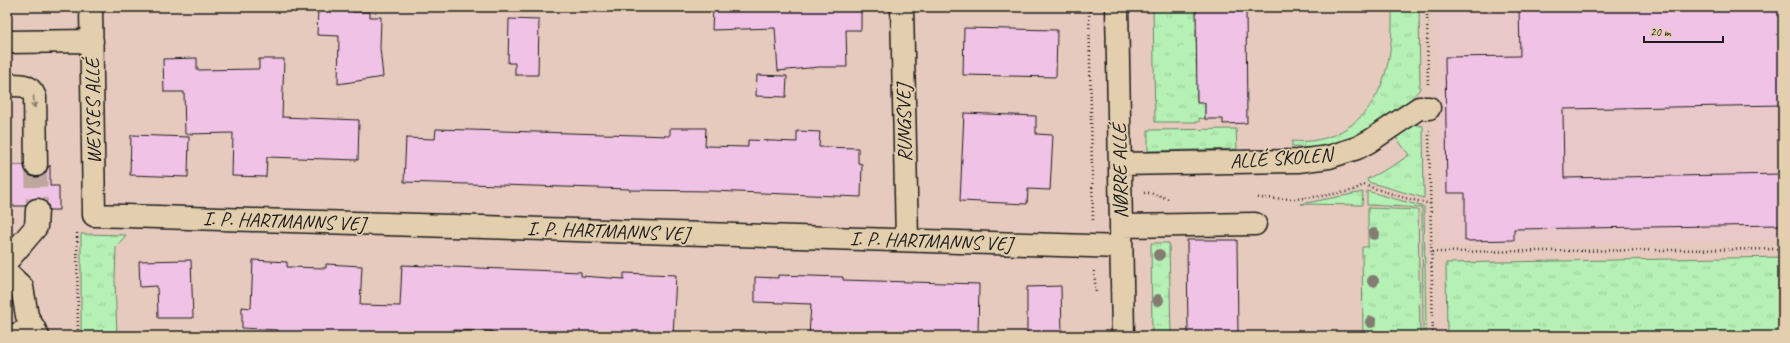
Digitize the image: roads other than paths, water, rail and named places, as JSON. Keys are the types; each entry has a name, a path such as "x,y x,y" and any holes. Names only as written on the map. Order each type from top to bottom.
{"street":[{"name":"WEYSES ALLÉ","path":"91,7 94,215"},
{"name":"RUNGSVEJ","path":"902,7 907,240"},
{"name":"NØRRE ALLÉ","path":"1117,7 1123,336"},
{"path":"7,42 92,41"},
{"path":"7,85 26,85 32,90 35,97 36,165"},
{"name":"ALLÉ SKOLEN","path":"1120,164 1298,161 1329,156 1357,148 1419,108 1429,108"},
{"path":"7,261 36,227 37,210"},
{"name":"I. P. HARTMANNS VEJ","path":"94,215 1093,246 1121,236 1255,224"},
{"path":"7,273 22,287 27,316 36,332 12,336"}],"tunnel":[{"path":"36,165 37,210"}]}
